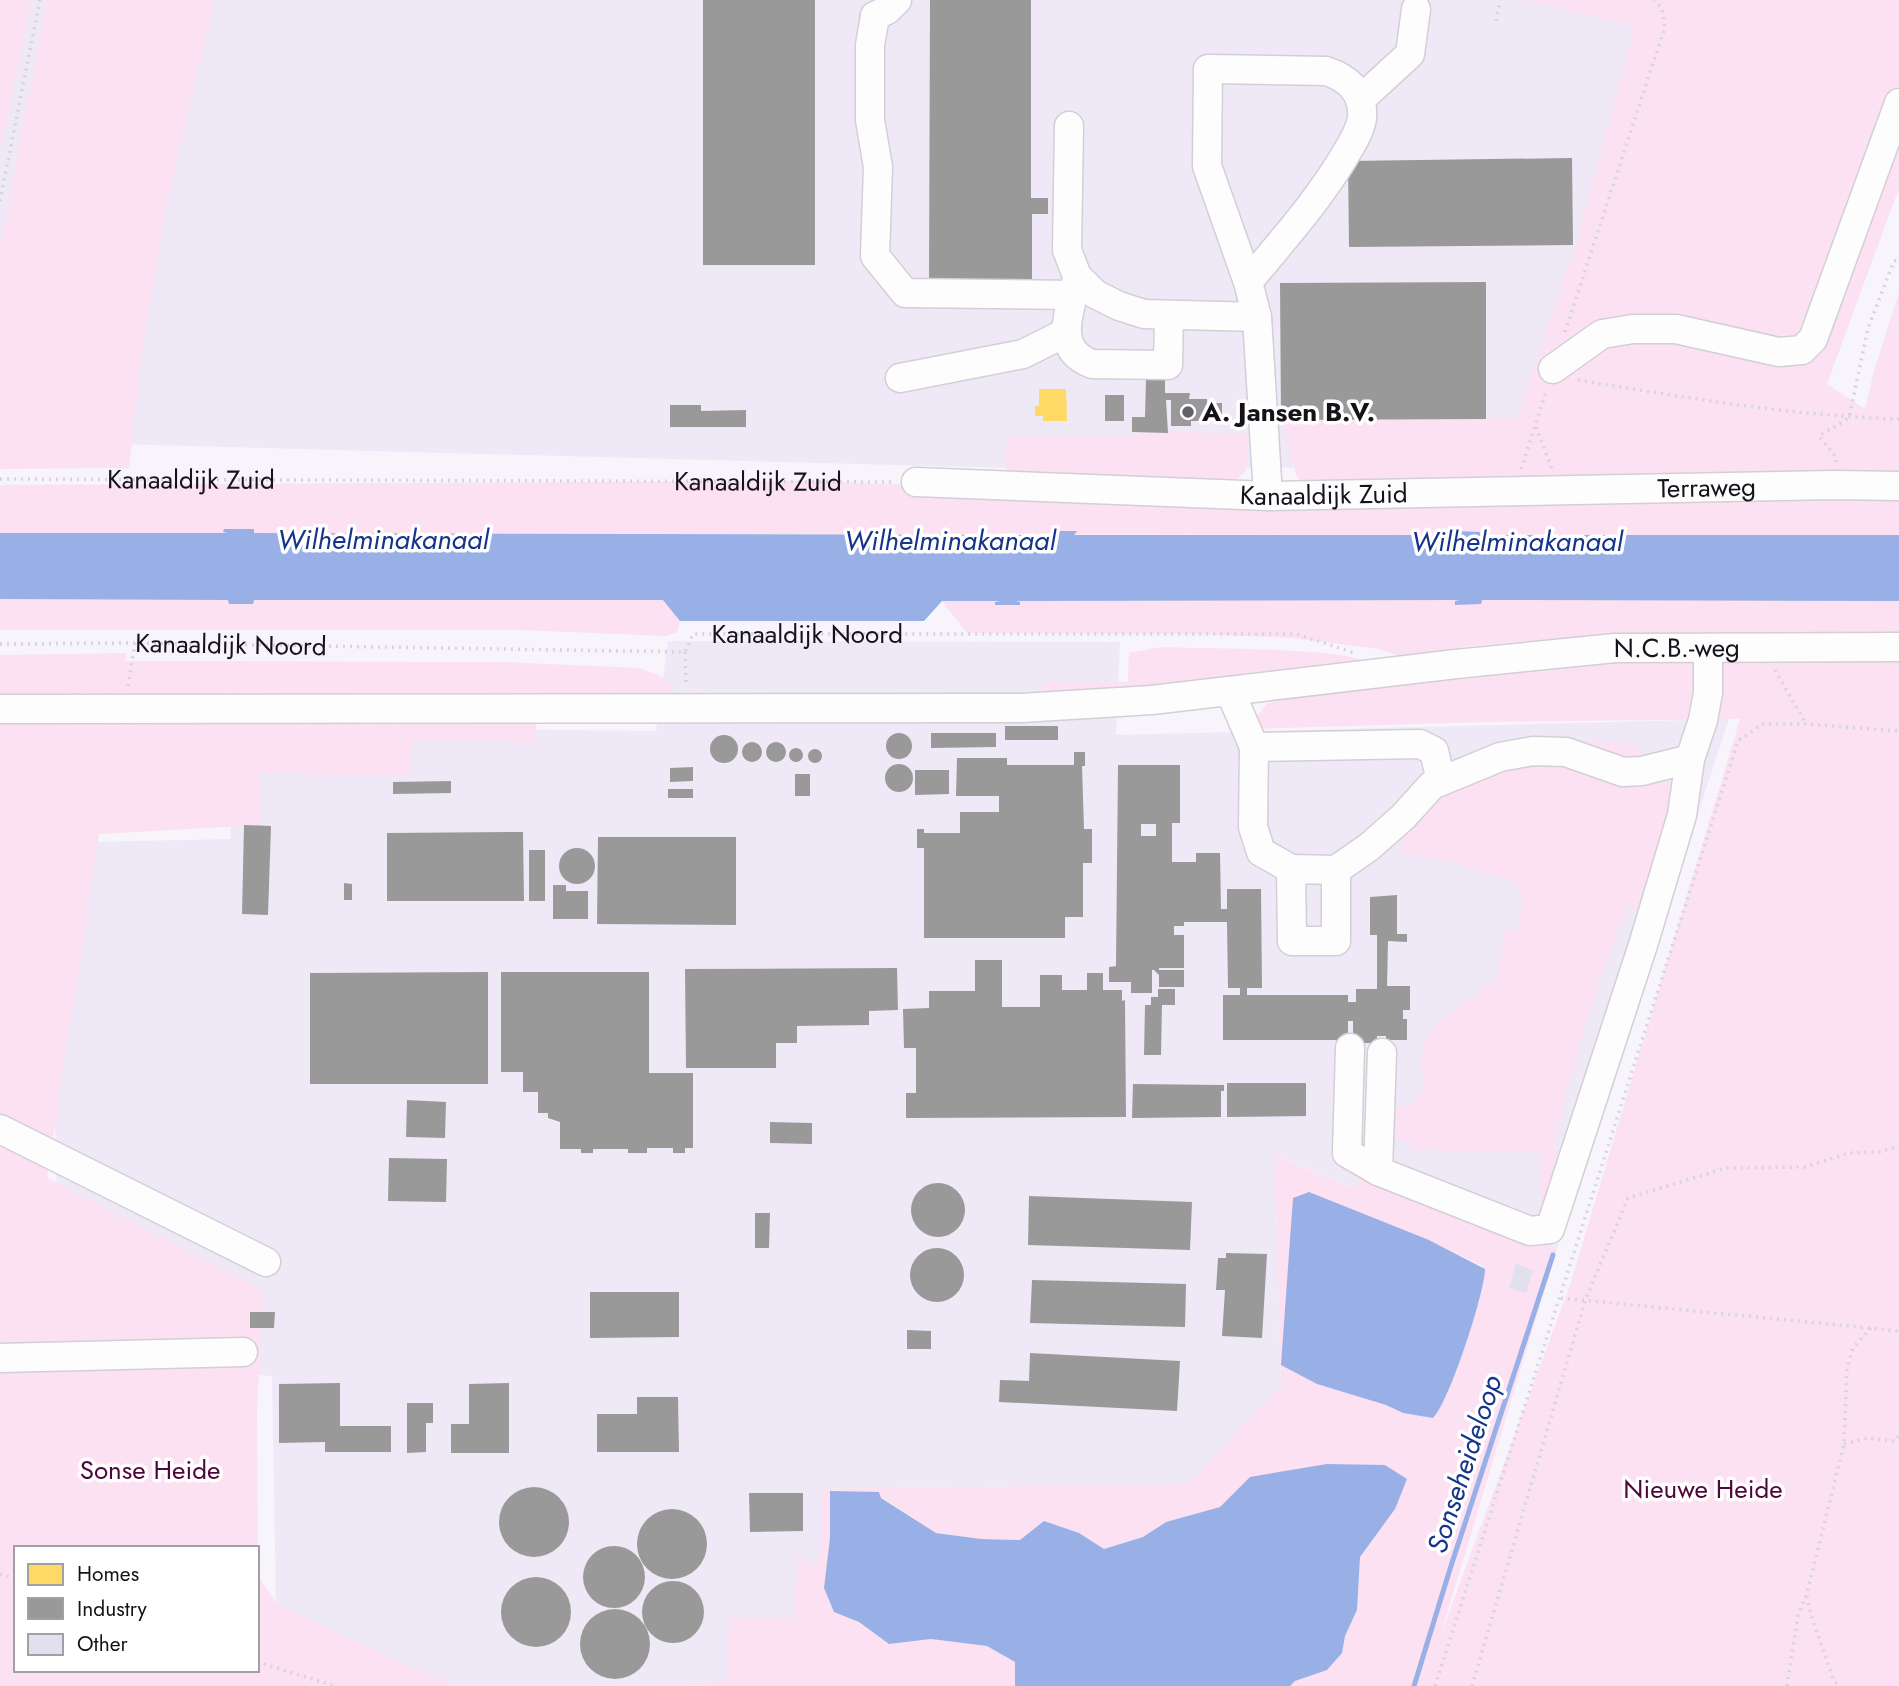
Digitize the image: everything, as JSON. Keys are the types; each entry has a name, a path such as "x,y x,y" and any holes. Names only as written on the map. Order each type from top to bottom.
{"street":[{"path":"897,0 887,10 868,8 870,120 878,167 875,256 905,293 1075,285 1119,306 1144,314 1257,317"},
{"path":"1360,99 1410,54 1416,9"},
{"path":"1248,282 1325,188 1362,121 1360,99 1348,81 1326,71 1208,69 1207,166 1248,282 1257,317 1268,496"},
{"path":"1560,379 1602,334 1633,329 1676,329 1779,352 1802,350 1813,339 1899,103"},
{"path":"1069,126 1066,250 1075,285 1065,333 1074,353 1092,364 1168,365 1169,315"},
{"path":"900,378 1023,354 1065,333"},
{"name":"Kanaaldijk Zuid","path":"916,482 1268,496 1514,491"},
{"name":"Terraweg","path":"1514,491 1899,486"},
{"name":"N.C.B.-weg","path":"1230,691 1615,648 1899,648"},
{"path":"1350,1048 1347,1153 1378,1171 1530,1231 1550,1229 1643,946 1682,815 1690,759 1703,720 1708,693 1708,648"},
{"path":"0,709 1021,708 1152,700 1230,691 1254,747 1253,827 1261,852 1292,869 1336,870 1369,847 1403,817 1432,785 1500,757 1533,751 1566,752 1623,772 1642,771 1690,759"},
{"path":"1254,747 1420,744 1434,751 1441,781"},
{"path":"1292,869 1292,941 1336,941 1336,870"},
{"path":"1378,1171 1382,1053"},
{"path":"0,1129 266,1262"},
{"path":"0,1358 243,1352"}],"path":[{"path":"0,201 40,0"},
{"path":"1496,21 1500,0"},
{"path":"1563,338 1665,27 1662,9 1654,0"},
{"path":"1835,485 1836,457 1819,436 1849,418 1868,328 1894,261 1899,259"},
{"path":"1514,491 1535,425 1560,379 1699,400 1849,418 1899,419"},
{"path":"1535,425 1560,490"},
{"name":"Kanaaldijk Zuid","path":"0,480 916,482"},
{"name":"Kanaaldijk Noord","path":"0,644 135,643 685,652 693,634 1296,634 1360,654"},
{"path":"125,709 135,643"},
{"path":"1762,647 1807,724"},
{"path":"685,652 686,708"},
{"path":"1435,1686 1738,741 1762,724 1807,724 1899,731"},
{"path":"1472,1686 1585,1301 1628,1198 1726,1168 1805,1167 1849,1153 1879,1152 1899,1146"},
{"path":"1561,1298 1899,1331"},
{"path":"1787,1686 1798,1616 1807,1594 1844,1444 1847,1368 1853,1348 1871,1328"},
{"path":"1844,1444 1868,1438 1895,1441 1899,1435"},
{"path":"1807,1594 1811,1615 1834,1681 1839,1686"},
{"path":"259,1663 335,1686"}],"shaded area":[{"path":"0,0 1525,0 1635,27 1574,249 1501,467 1009,468 0,441"},
{"path":"668,641 1120,642 1116,735 1729,719 1557,1248 1361,1172 1358,1190 1273,1154 1281,1386 1187,1484 823,1489 820,1566 798,1559 794,1617 727,1678 715,1682 459,1686 411,1668 276,1603 272,1376 259,1375 58,1218 45,843 230,839 234,727 656,731"}],"green space":[{"path":"0,0 32,0 0,151"},
{"path":"47,0 215,0 163,228 142,351 129,468 0,469 0,248"},
{"name":"Nieuwe Heide","path":"1525,0 1899,0 1899,188 1827,384 1865,409 1899,292 1899,1686 1290,1686 1295,1681 1327,1670 1342,1653 1345,1636 1357,1610 1360,1557 1395,1509 1250,1477 1220,1507 1166,1522 1143,1537 1104,1549 1079,1533 1020,1540 981,1539 936,1533 881,1497 830,1491 834,1612 859,1622 889,1644 931,1639 987,1646 1015,1662 1015,1686 592,1686 715,1682 727,1678 729,1618 794,1617 798,1558 820,1565 822,1489 1187,1484 1281,1386 1275,1163 1272,1154 1357,1190 1361,1172 1557,1248 1440,1637 1570,1285 1740,719 1487,722 1245,729 1268,703 1437,673 1762,647 1770,633 1593,636 1471,646 1403,657 1379,649 1291,638 1200,634 967,633 942,601 1460,600 1455,604 1481,604 1475,535 0,533 0,485 806,481 1028,489 1301,482 1296,474 1281,420 1517,418 1574,249 1635,27","holes":["1309,1193 1429,1240 1485,1269 1480,1297 1446,1397 1433,1418 1403,1413 1386,1405 1317,1384 1293,1198"]},
{"path":"1165,432 1249,433 1246,471 1232,484 1182,478 1008,472 1005,467 1007,436 1126,436"},
{"path":"0,599 664,600 680,621 677,632 666,636 523,630 0,630"},
{"path":"1161,647 1303,651 1355,658 1367,663 1043,698 1043,681 1128,682 1129,653"},
{"name":"Sonse Heide","path":"126,653 125,661 504,662 639,668 662,678 670,686 671,698 536,721 536,743 413,739 410,775 260,774 260,825 99,834 47,1178 263,1290 257,1412 258,1546 14,1546 14,1672 259,1672 259,1578 276,1603 411,1668 459,1686 0,1686 0,655"},
{"path":"1588,740 1614,742 1647,755 1669,783 1673,820 1643,912 1627,907 1594,997 1553,1150 1567,1155 1545,1224 1539,1182 1543,1152 1412,1150 1410,1141 1385,1140 1389,1112 1408,1105 1418,1098 1423,1089 1422,1057 1425,1043 1433,1029 1455,1009 1497,979 1506,929 1519,930 1523,901 1518,885 1511,881 1447,861 1404,852 1403,834 1459,759 1486,750 1557,746"}],"water":[{"name":"Wilhelminakanaal","path":"224,529 254,529 254,533 1050,535 1051,531 1077,531 1074,535 1458,535 1455,531 1480,532 1480,535 1899,535 1899,601 1482,600 1481,604 1455,605 1455,601 1460,600 1016,601 1020,602 1020,605 995,605 995,602 1001,601 942,601 924,621 680,621 663,600 254,600 253,604 229,604 228,600 0,599 0,533 228,533 223,532"},
{"path":"1309,1192 1429,1240 1485,1269 1465,1346 1448,1392 1433,1418 1403,1413 1386,1405 1317,1384 1281,1365 1293,1198"},
{"path":"1327,1464 1385,1465 1407,1479 1395,1509 1360,1557 1357,1610 1345,1636 1342,1653 1327,1670 1295,1681 1290,1686 1015,1686 1015,1662 987,1646 931,1639 889,1644 859,1622 834,1612 824,1588 830,1538 830,1491 879,1492 881,1498 936,1533 981,1539 1020,1540 1044,1521 1079,1533 1104,1549 1143,1537 1166,1522 1220,1507 1250,1477"}],"building: Homes":[{"path":"1039,389 1066,389 1067,421 1043,421 1043,416 1035,416 1035,406 1039,406"}],"building: Industry":[{"path":"703,0 815,0 815,265 703,265"},
{"path":"930,0 1031,0 1031,198 1048,198 1048,214 1032,214 1032,284 929,284"},
{"path":"1572,158 1573,245 1349,247 1348,161"},
{"path":"1486,282 1486,419 1281,420 1280,283"},
{"path":"1146,377 1165,377 1165,393 1190,393 1189,399 1207,399 1207,403 1222,403 1222,421 1191,421 1191,426 1171,426 1171,400 1166,400 1168,433 1132,432 1132,417 1145,417"},
{"path":"1105,395 1124,395 1124,421 1105,421"},
{"path":"670,405 701,405 701,411 746,410 746,427 670,427"},
{"path":"1005,726 1058,726 1058,740 1005,740"},
{"path":"899,733 908,737 912,746 908,755 899,759 890,755 886,746 890,737"},
{"path":"931,733 996,733 996,747 931,748"},
{"path":"724,735 734,739 738,749 734,759 724,763 714,759 710,749 714,739"},
{"path":"752,742 759,745 762,752 759,759 752,762 745,759 742,752 745,745"},
{"path":"776,742 783,745 786,752 783,759 776,762 769,759 766,752 769,745"},
{"path":"793,748 799,748 803,755 799,762 793,762 789,758 789,752"},
{"path":"812,749 818,749 822,756 818,763 812,763 808,759 808,753"},
{"path":"1074,752 1085,752 1085,766 1082,766 1084,829 1092,829 1092,863 1083,863 1083,917 1065,917 1065,938 924,938 924,848 917,848 917,829 924,829 924,833 960,833 960,812 999,812 999,796 956,796 957,758 1007,758 1007,765 1074,765"},
{"path":"899,764 909,768 913,778 909,788 899,792 889,788 885,778 889,768"},
{"path":"1118,765 1180,765 1180,823 1172,823 1172,862 1196,862 1196,853 1220,853 1221,909 1227,909 1227,889 1261,889 1262,988 1247,988 1247,995 1348,995 1348,1002 1356,1002 1356,989 1377,989 1377,935 1370,935 1370,897 1397,895 1397,934 1407,934 1407,942 1388,941 1387,986 1410,986 1410,1010 1403,1010 1403,1019 1407,1019 1407,1040 1386,1040 1386,1036 1377,1036 1377,1043 1353,1043 1353,1021 1348,1021 1348,1040 1223,1040 1223,995 1240,995 1240,988 1228,988 1227,922 1184,922 1184,926 1174,926 1174,935 1184,935 1184,968 1159,970 1184,970 1184,987 1159,987 1159,975 1152,970 1152,993 1131,993 1131,982 1109,982 1109,967 1116,966","holes":["1141,824 1156,824 1156,836 1141,836"]},
{"path":"693,767 693,781 670,782 670,768"},
{"path":"915,770 949,770 949,794 915,795"},
{"path":"795,774 810,774 810,796 795,796"},
{"path":"451,781 451,793 393,794 393,782"},
{"path":"668,789 693,789 693,798 668,798"},
{"path":"244,825 271,826 268,915 242,914"},
{"path":"523,832 524,901 387,901 387,833"},
{"path":"598,837 736,837 736,925 597,924"},
{"path":"577,848 590,853 595,866 590,879 577,884 564,879 559,866 564,853"},
{"path":"529,850 545,850 545,901 529,901"},
{"path":"344,883 352,884 352,900 344,900"},
{"path":"553,885 566,885 566,891 588,891 588,919 553,919"},
{"path":"975,960 1002,960 1002,1007 1040,1007 1040,975 1062,975 1062,990 1087,990 1087,973 1103,973 1103,990 1122,990 1122,1001 1125,1000 1126,1117 906,1118 906,1093 916,1093 916,1048 904,1048 903,1009 929,1008 929,991 975,991"},
{"path":"897,968 898,1010 869,1011 869,1025 797,1026 797,1043 776,1043 776,1068 686,1068 685,969"},
{"path":"488,972 488,1084 310,1084 310,973"},
{"path":"501,972 649,972 649,1073 693,1073 693,1148 685,1148 685,1153 673,1153 673,1148 647,1148 647,1153 628,1153 628,1149 593,1149 593,1153 581,1153 581,1149 560,1149 560,1122 548,1118 548,1113 538,1113 538,1092 523,1092 523,1072 501,1072"},
{"path":"1158,989 1175,989 1175,1005 1162,1005 1161,1055 1144,1055 1145,1005 1151,1005 1151,997 1158,997"},
{"path":"1227,1083 1306,1083 1306,1116 1227,1117"},
{"path":"1133,1084 1224,1085 1224,1091 1221,1091 1221,1117 1132,1118"},
{"path":"407,1100 446,1102 445,1138 406,1137"},
{"path":"770,1122 812,1123 812,1144 770,1143"},
{"path":"389,1158 447,1159 446,1202 388,1201"},
{"path":"938,1183 957,1191 965,1210 957,1229 938,1237 919,1229 911,1210 919,1191"},
{"path":"1029,1196 1192,1202 1190,1250 1028,1245"},
{"path":"755,1213 770,1213 769,1248 755,1248"},
{"path":"937,1248 956,1256 964,1275 956,1294 937,1302 918,1294 910,1275 918,1256"},
{"path":"1226,1253 1267,1254 1262,1338 1222,1336 1225,1290 1216,1290 1218,1258 1226,1258"},
{"path":"1032,1280 1186,1284 1185,1327 1030,1323"},
{"path":"590,1292 679,1292 679,1337 590,1338"},
{"path":"250,1312 275,1312 274,1328 250,1328"},
{"path":"907,1330 931,1331 931,1349 907,1349"},
{"path":"1030,1353 1180,1361 1177,1411 999,1402 1000,1380 1029,1381"},
{"path":"340,1383 340,1426 391,1426 391,1452 325,1452 325,1442 279,1443 279,1384"},
{"path":"509,1383 509,1453 451,1453 451,1424 469,1424 469,1384"},
{"path":"637,1397 678,1397 679,1452 597,1452 597,1414 637,1414"},
{"path":"407,1403 433,1403 433,1423 426,1423 426,1452 407,1453"},
{"path":"534,1487 559,1497 569,1522 559,1547 534,1557 509,1547 499,1522 509,1497"},
{"path":"749,1493 803,1493 803,1531 750,1532"},
{"path":"672,1509 697,1519 707,1544 697,1569 672,1579 647,1569 637,1544 647,1519"},
{"path":"614,1546 636,1555 645,1577 636,1599 614,1608 592,1599 583,1577 592,1555"},
{"path":"536,1577 561,1587 571,1612 561,1637 536,1647 511,1637 501,1612 511,1587"},
{"path":"673,1581 685,1583 695,1590 702,1600 702,1624 695,1634 685,1641 673,1643 661,1641 651,1634 644,1624 642,1612 644,1600 651,1590 661,1583"},
{"path":"615,1609 640,1619 650,1644 640,1669 615,1679 590,1669 580,1644 590,1619"}],"building: Other":[{"path":"1516,1264 1533,1270 1526,1293 1509,1288"}],"waterway":[{"name":"Sonseheideloop","path":"1414,1686 1553,1255"}],"place":[{"name":"A. Jansen B.V.","path":"1188,412"}]}
